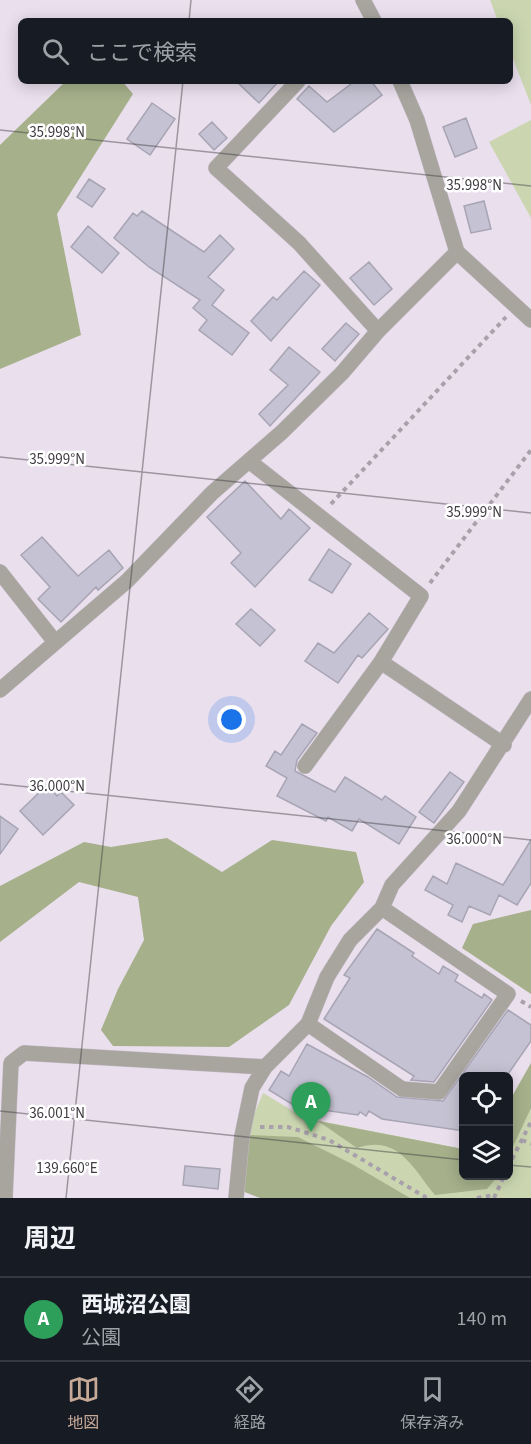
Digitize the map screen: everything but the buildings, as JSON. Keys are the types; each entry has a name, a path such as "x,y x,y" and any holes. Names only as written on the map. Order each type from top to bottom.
{"street":[{"path":"363,0 371,18"},
{"path":"295,84 216,168 299,243 378,331"},
{"path":"401,84 417,120 457,252 531,320"},
{"path":"0,690 127,581 212,493 342,372 378,331 457,252"},
{"path":"249,460 319,518 421,596 381,662 305,766"},
{"path":"0,572 55,642"},
{"path":"381,662 504,745"},
{"path":"236,1198 244,1127 252,1088 265,1067 308,1024 327,977 350,940 382,908 392,885 459,811 504,745 531,699"},
{"path":"308,1024 402,1089 439,1092 508,994 382,908"},
{"path":"5,1198 11,1063 24,1053 265,1067"}],"path":[{"path":"319,518 515,307"},
{"path":"421,596 531,450"},
{"path":"513,1157 531,1122"},
{"path":"244,1127 288,1127 329,1140 427,1198"},
{"path":"522,1140 531,1144"},
{"path":"477,1198 494,1196 502,1180"}],"green space":[{"path":"490,0 531,0 531,105 513,59 513,18 497,18"},
{"path":"63,84 125,84 133,94 57,214 81,335 0,369 0,145"},
{"path":"531,120 531,218 489,142"},
{"path":"167,838 222,872 272,840 356,852 364,882 331,926 289,1005 229,1047 113,1046 101,1030 118,989 144,940 138,897 79,882 0,942 0,886 84,842 111,847"},
{"path":"531,910 531,994 462,948 473,924"},
{"path":"531,1063 531,1198 260,1198 248,1129 263,1093 305,1118 459,1148 459,1180 513,1180 513,1095"},
{"path":"531,1063 531,1108 513,1146 513,1126 513,1095"},
{"path":"318,1121 459,1148 459,1180 495,1180 487,1189 435,1195 411,1164 394,1149 371,1145 357,1148"},
{"path":"247,1135 298,1137 352,1164 410,1198 260,1198 242,1191"}],"place":[{"name":"西城沼公園","path":"311,1132"}]}
